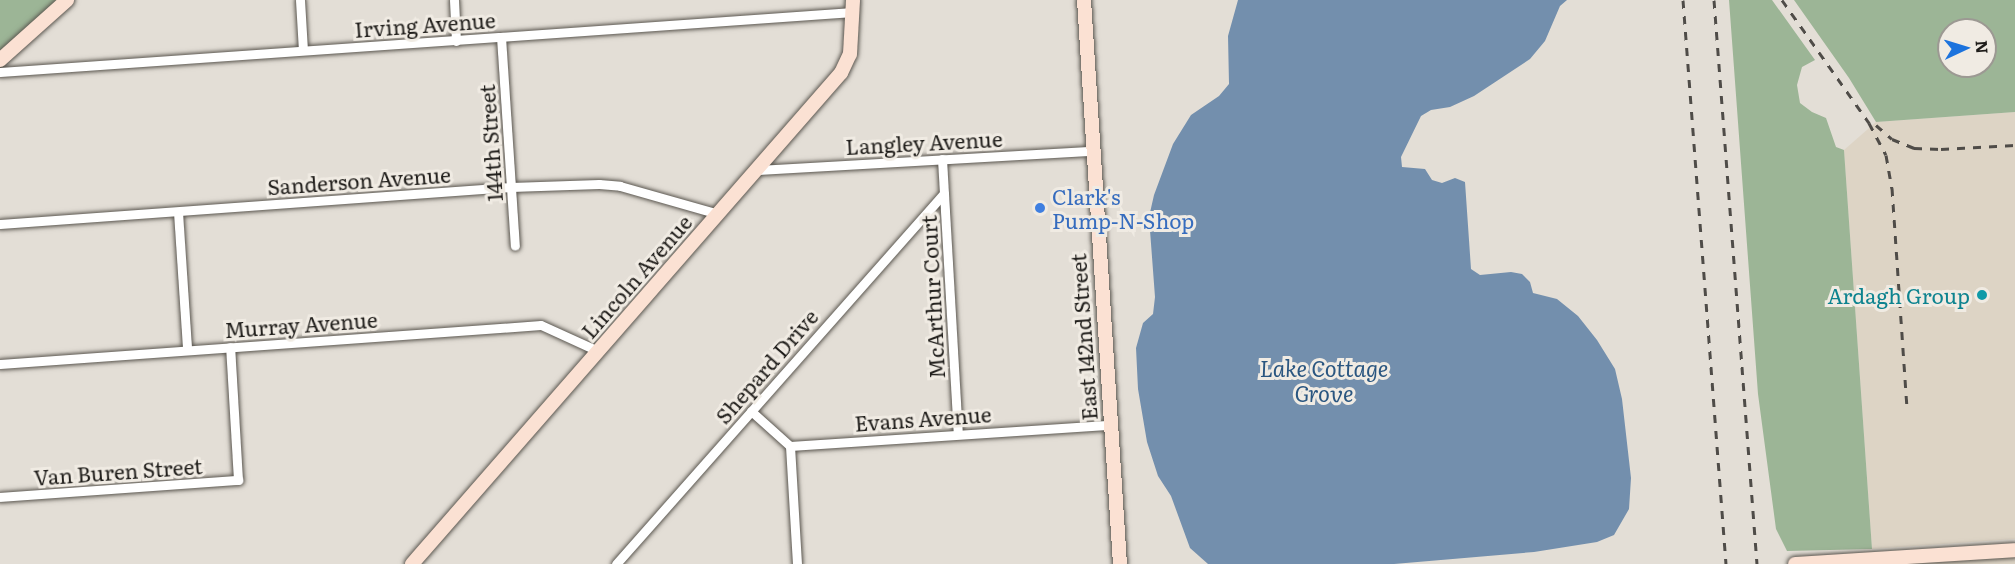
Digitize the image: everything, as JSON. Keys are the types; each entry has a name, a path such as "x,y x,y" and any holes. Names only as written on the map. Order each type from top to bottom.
{"street":[{"path":"0,60 67,0"},
{"path":"300,0 303,50"},
{"path":"454,0 456,40"},
{"name":"East 142nd Street","path":"1084,0 1120,564"},
{"name":"Irving Avenue","path":"0,72 501,37 853,6"},
{"name":"Lincoln Avenue","path":"412,564 758,170 846,64 851,43 853,6"},
{"name":"144th Street","path":"501,37 515,246"},
{"name":"Langley Avenue","path":"758,170 1092,151"},
{"name":"McArthur Court","path":"942,159 958,433"},
{"name":"Sanderson Avenue","path":"0,224 511,187 599,184 620,186 718,214"},
{"name":"Shepard Drive","path":"616,564 944,193"},
{"path":"178,212 187,349"},
{"name":"Murray Avenue","path":"0,364 541,325 598,351"},
{"name":"Van Buren Street","path":"0,497 238,480 230,347"},
{"path":"751,411 790,446 797,564"},
{"name":"Evans Avenue","path":"790,446 958,433 1110,425"},
{"path":"1795,564 2015,550"}],"shaded area":[{"path":"2015,112 2015,539 1872,549 1844,150 1876,122"},
{"path":"2015,556 2015,564 1904,564"}],"green space":[{"path":"0,0 67,0 0,61"},
{"path":"1729,0 1772,0 1815,60 1802,67 1797,85 1800,103 1826,118 1836,147 1844,150 1872,549 1787,551 1776,529 1758,394"},
{"path":"1794,0 2015,0 2015,112 1876,122 1849,78"}],"water":[{"name":"Lake Cottage Grove","path":"1238,0 1567,0 1560,6 1545,41 1530,59 1474,96 1450,107 1431,110 1421,116 1401,157 1402,167 1425,169 1432,180 1442,183 1455,178 1465,182 1471,269 1480,275 1511,272 1522,274 1530,282 1533,293 1557,299 1578,316 1597,340 1615,369 1622,399 1631,478 1629,509 1614,535 1597,542 1534,552 1394,564 1208,564 1190,548 1171,496 1158,476 1147,442 1138,389 1136,348 1143,323 1153,314 1155,297 1149,217 1154,195 1173,144 1191,115 1219,96 1229,84 1228,36"}],"railway":[{"path":"1683,0 1726,564"},
{"path":"1714,0 1757,564"},
{"path":"1782,0 1869,123 1886,155 1892,188 1907,410"},
{"path":"1876,125 1892,139 1914,148 1941,149 2015,145"}],"place":[{"name":"Clark's Pump-N-Shop","path":"1040,208"},
{"name":"Ardagh Group","path":"1982,295"}]}
